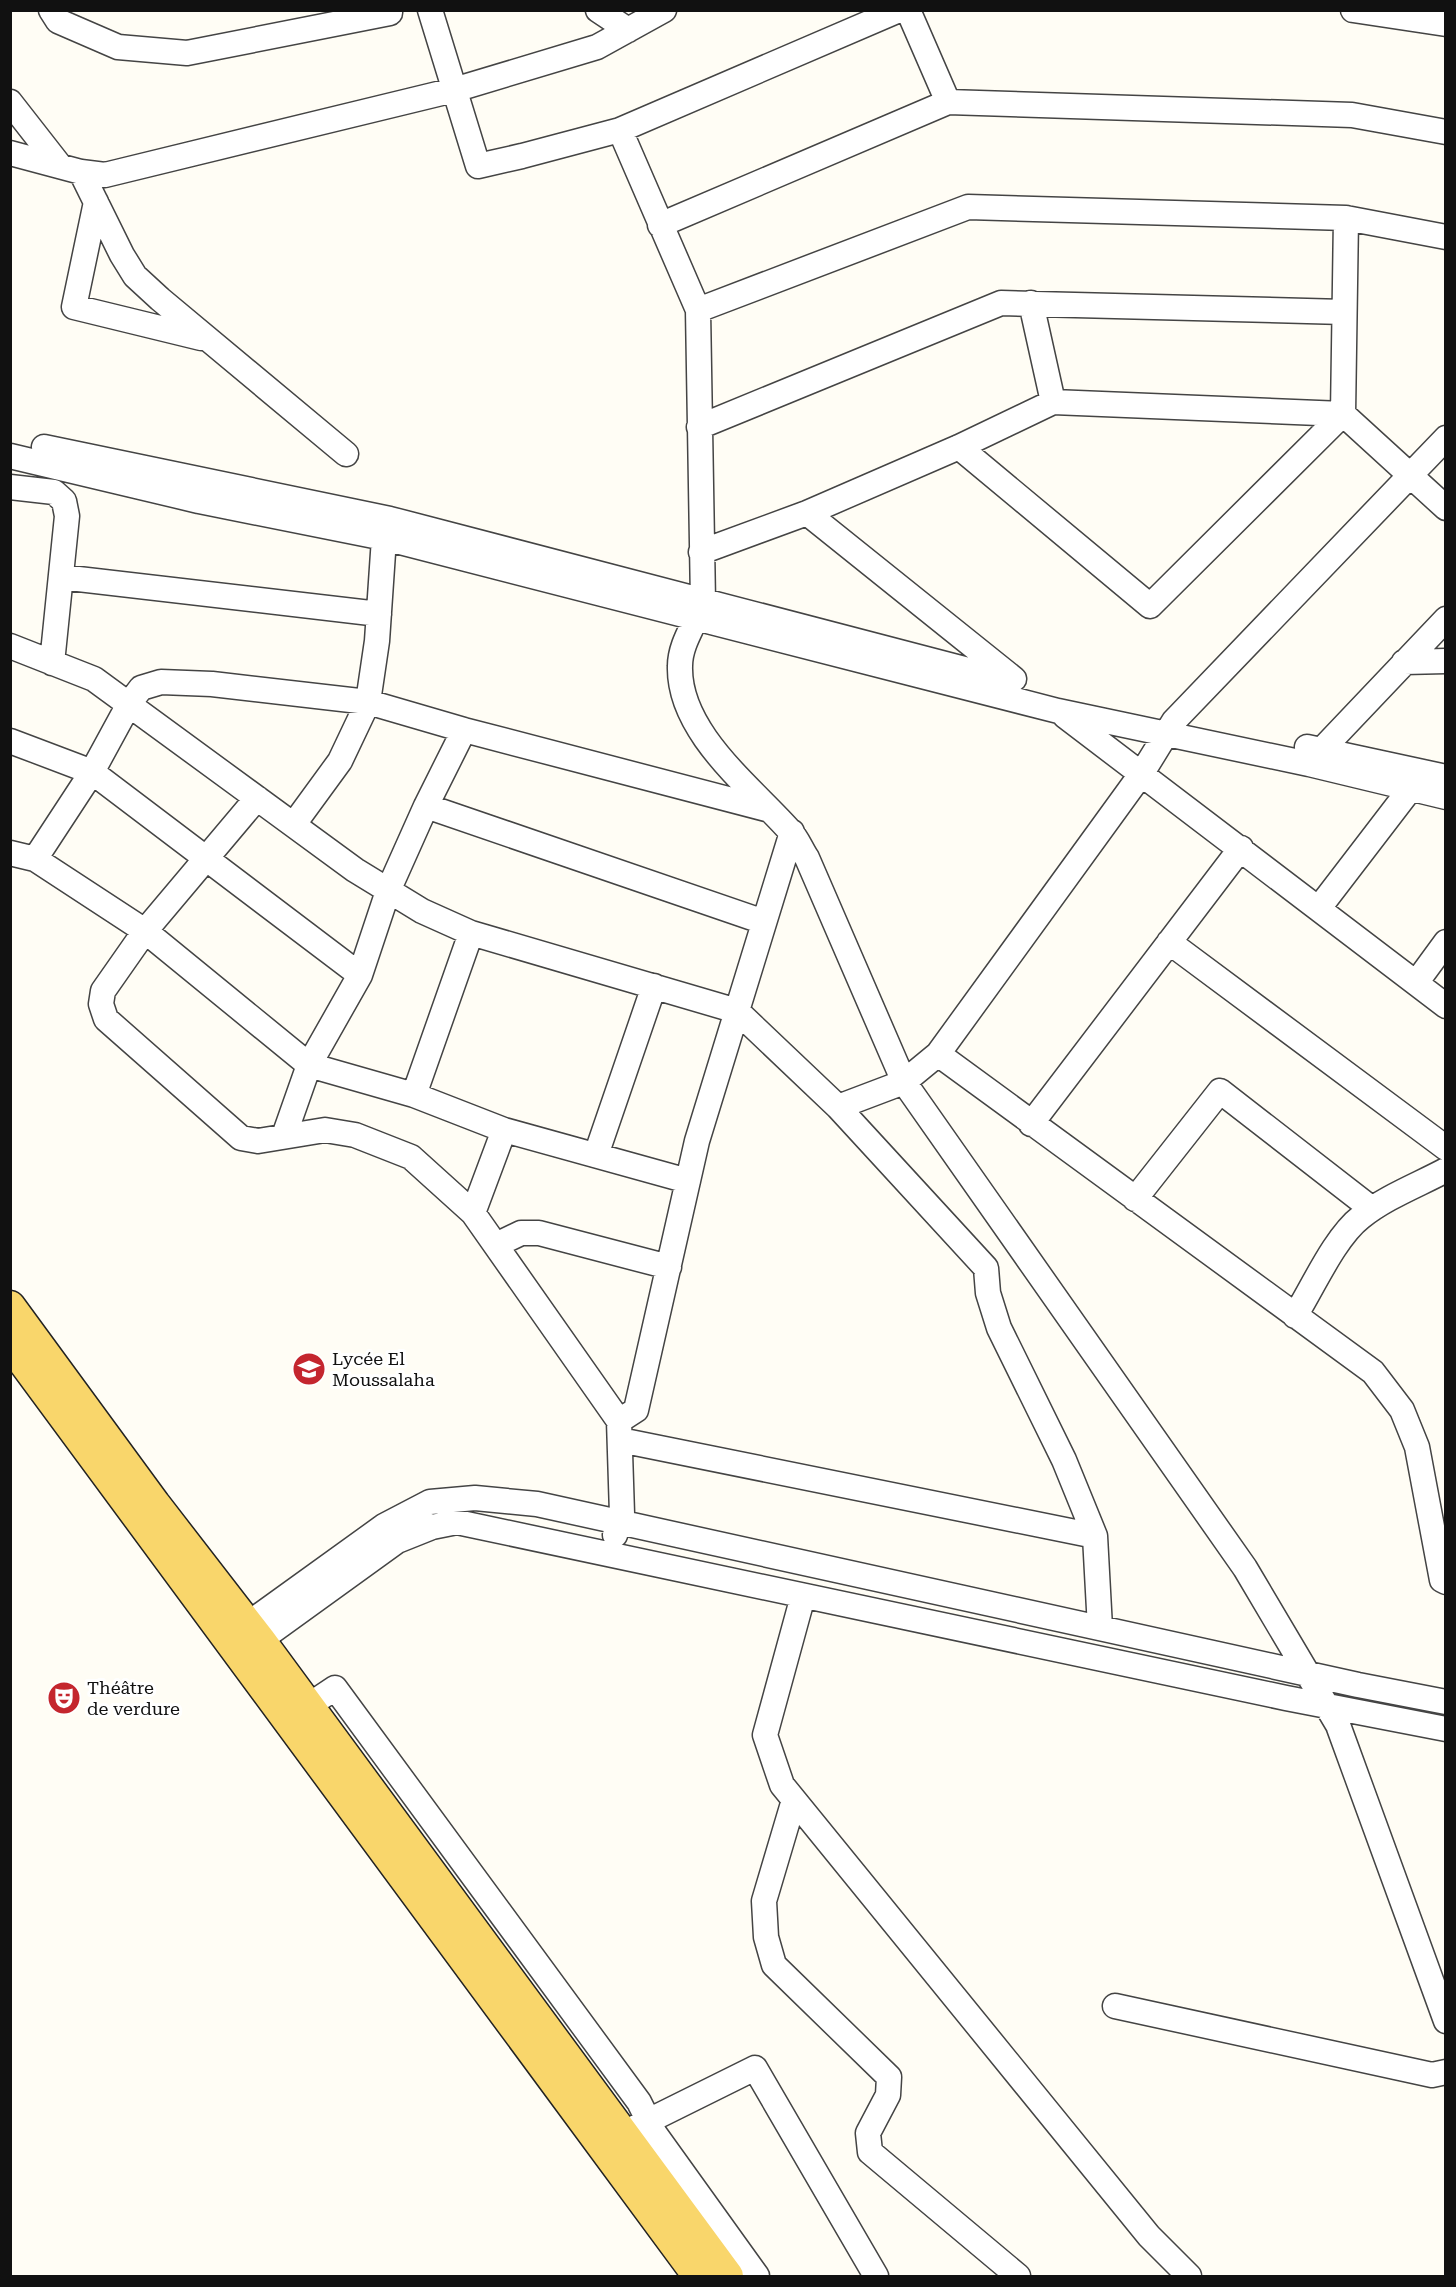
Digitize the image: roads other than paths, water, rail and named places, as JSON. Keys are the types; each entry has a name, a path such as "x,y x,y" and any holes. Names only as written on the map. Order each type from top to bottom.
{"main road":[{"path":"10,1306 155,1504 254,1632 527,2005 636,2127 728,2277"},
{"path":"10,1344 698,2277"}],"street":[{"path":"51,10 58,21 118,47 187,53 390,12 390,10"},
{"path":"430,10 478,166 620,130 899,10"},
{"path":"598,10 628,30"},
{"path":"10,153 71,169 105,175 454,90 597,47 664,10"},
{"path":"908,10 948,102"},
{"path":"1353,10 1446,24"},
{"path":"10,102 71,169 96,202 135,276 346,454"},
{"path":"660,225 948,102 1352,116 1446,132"},
{"path":"620,130 698,310 700,610 682,648 680,666 682,694 708,744 792,832 820,886 904,1082 1245,1568 1338,1725 1446,2021"},
{"path":"96,202 74,307 208,339"},
{"path":"698,310 968,207 1346,218 1446,237"},
{"path":"959,447 1150,606 1343,414 1346,218"},
{"path":"699,427 1001,303 1344,312"},
{"path":"1031,303 1053,402"},
{"path":"701,552 807,513 959,447 1053,402 1343,414 1446,508"},
{"path":"838,1107 904,1082 938,1054 1142,773 1171,728 1446,438"},
{"path":"10,440 387,529 700,610 1058,711 1171,728 1314,757 1446,777"},
{"path":"10,456 199,501 387,529"},
{"path":"10,487 54,492 64,501 67,516 52,663"},
{"path":"807,513 1021,684"},
{"path":"294,824 340,761 368,702 387,529"},
{"path":"61,577 379,614"},
{"path":"700,610 1021,684 1135,714 1171,728"},
{"path":"1314,757 1446,619"},
{"path":"10,646 94,679 355,870 422,911 471,933 738,1011 838,1107 986,1268 988,1293 999,1329 1064,1460 1095,1536 1100,1628"},
{"path":"1404,662 1446,661"},
{"path":"35,859 92,772 129,704 141,688 161,682 212,684 368,702 464,730 770,810"},
{"path":"1058,711 1446,1006"},
{"path":"284,1136 309,1065 360,975 388,891 426,806 464,730"},
{"path":"10,741 92,772 360,975"},
{"path":"1314,757 1446,797"},
{"path":"1319,908 1411,788"},
{"path":"257,798 145,931 103,991 100,1004 106,1019 240,1138 258,1141 325,1130 355,1135 411,1157 473,1213 619,1430 622,1514 609,1555"},
{"path":"426,806 764,922"},
{"path":"619,1430 636,1410 697,1141 792,832"},
{"path":"1031,1124 1240,848"},
{"path":"10,853 35,859 145,931 309,1065 414,1095 504,1130 688,1181"},
{"path":"414,1095 471,933"},
{"path":"1169,942 1446,1148"},
{"path":"1416,983 1446,942"},
{"path":"596,1155 654,986"},
{"path":"938,1054 1373,1372 1402,1410 1417,1447 1442,1580 1446,1582"},
{"path":"1135,1199 1220,1091 1372,1209"},
{"path":"473,1213 504,1130"},
{"path":"1295,1316 1343,1236 1360,1217 1446,1170"},
{"path":"496,1245 520,1233 539,1233 669,1267"},
{"path":"619,1430 1095,1536"},
{"path":"254,1632 384,1526 430,1503 475,1498 537,1504 1308,1674 1446,1702"},
{"path":"254,1632 397,1541 432,1527 458,1522 1446,1730"},
{"path":"803,1596 765,1735 782,1785 1149,2236 1189,2277"},
{"path":"794,1800 764,1901 766,1937 774,1965 889,2077 888,2096 868,2133 870,2152 1018,2277"},
{"path":"1115,2006 1432,2075 1446,2072"},
{"path":"636,2127 755,2068 876,2277"},
{"path":"636,2127 655,2133 757,2277"}],"place":[{"name":"Lycée El Moussalaha","path":"309,1369"},
{"name":"Théâtre de verdure","path":"64,1698"}]}
